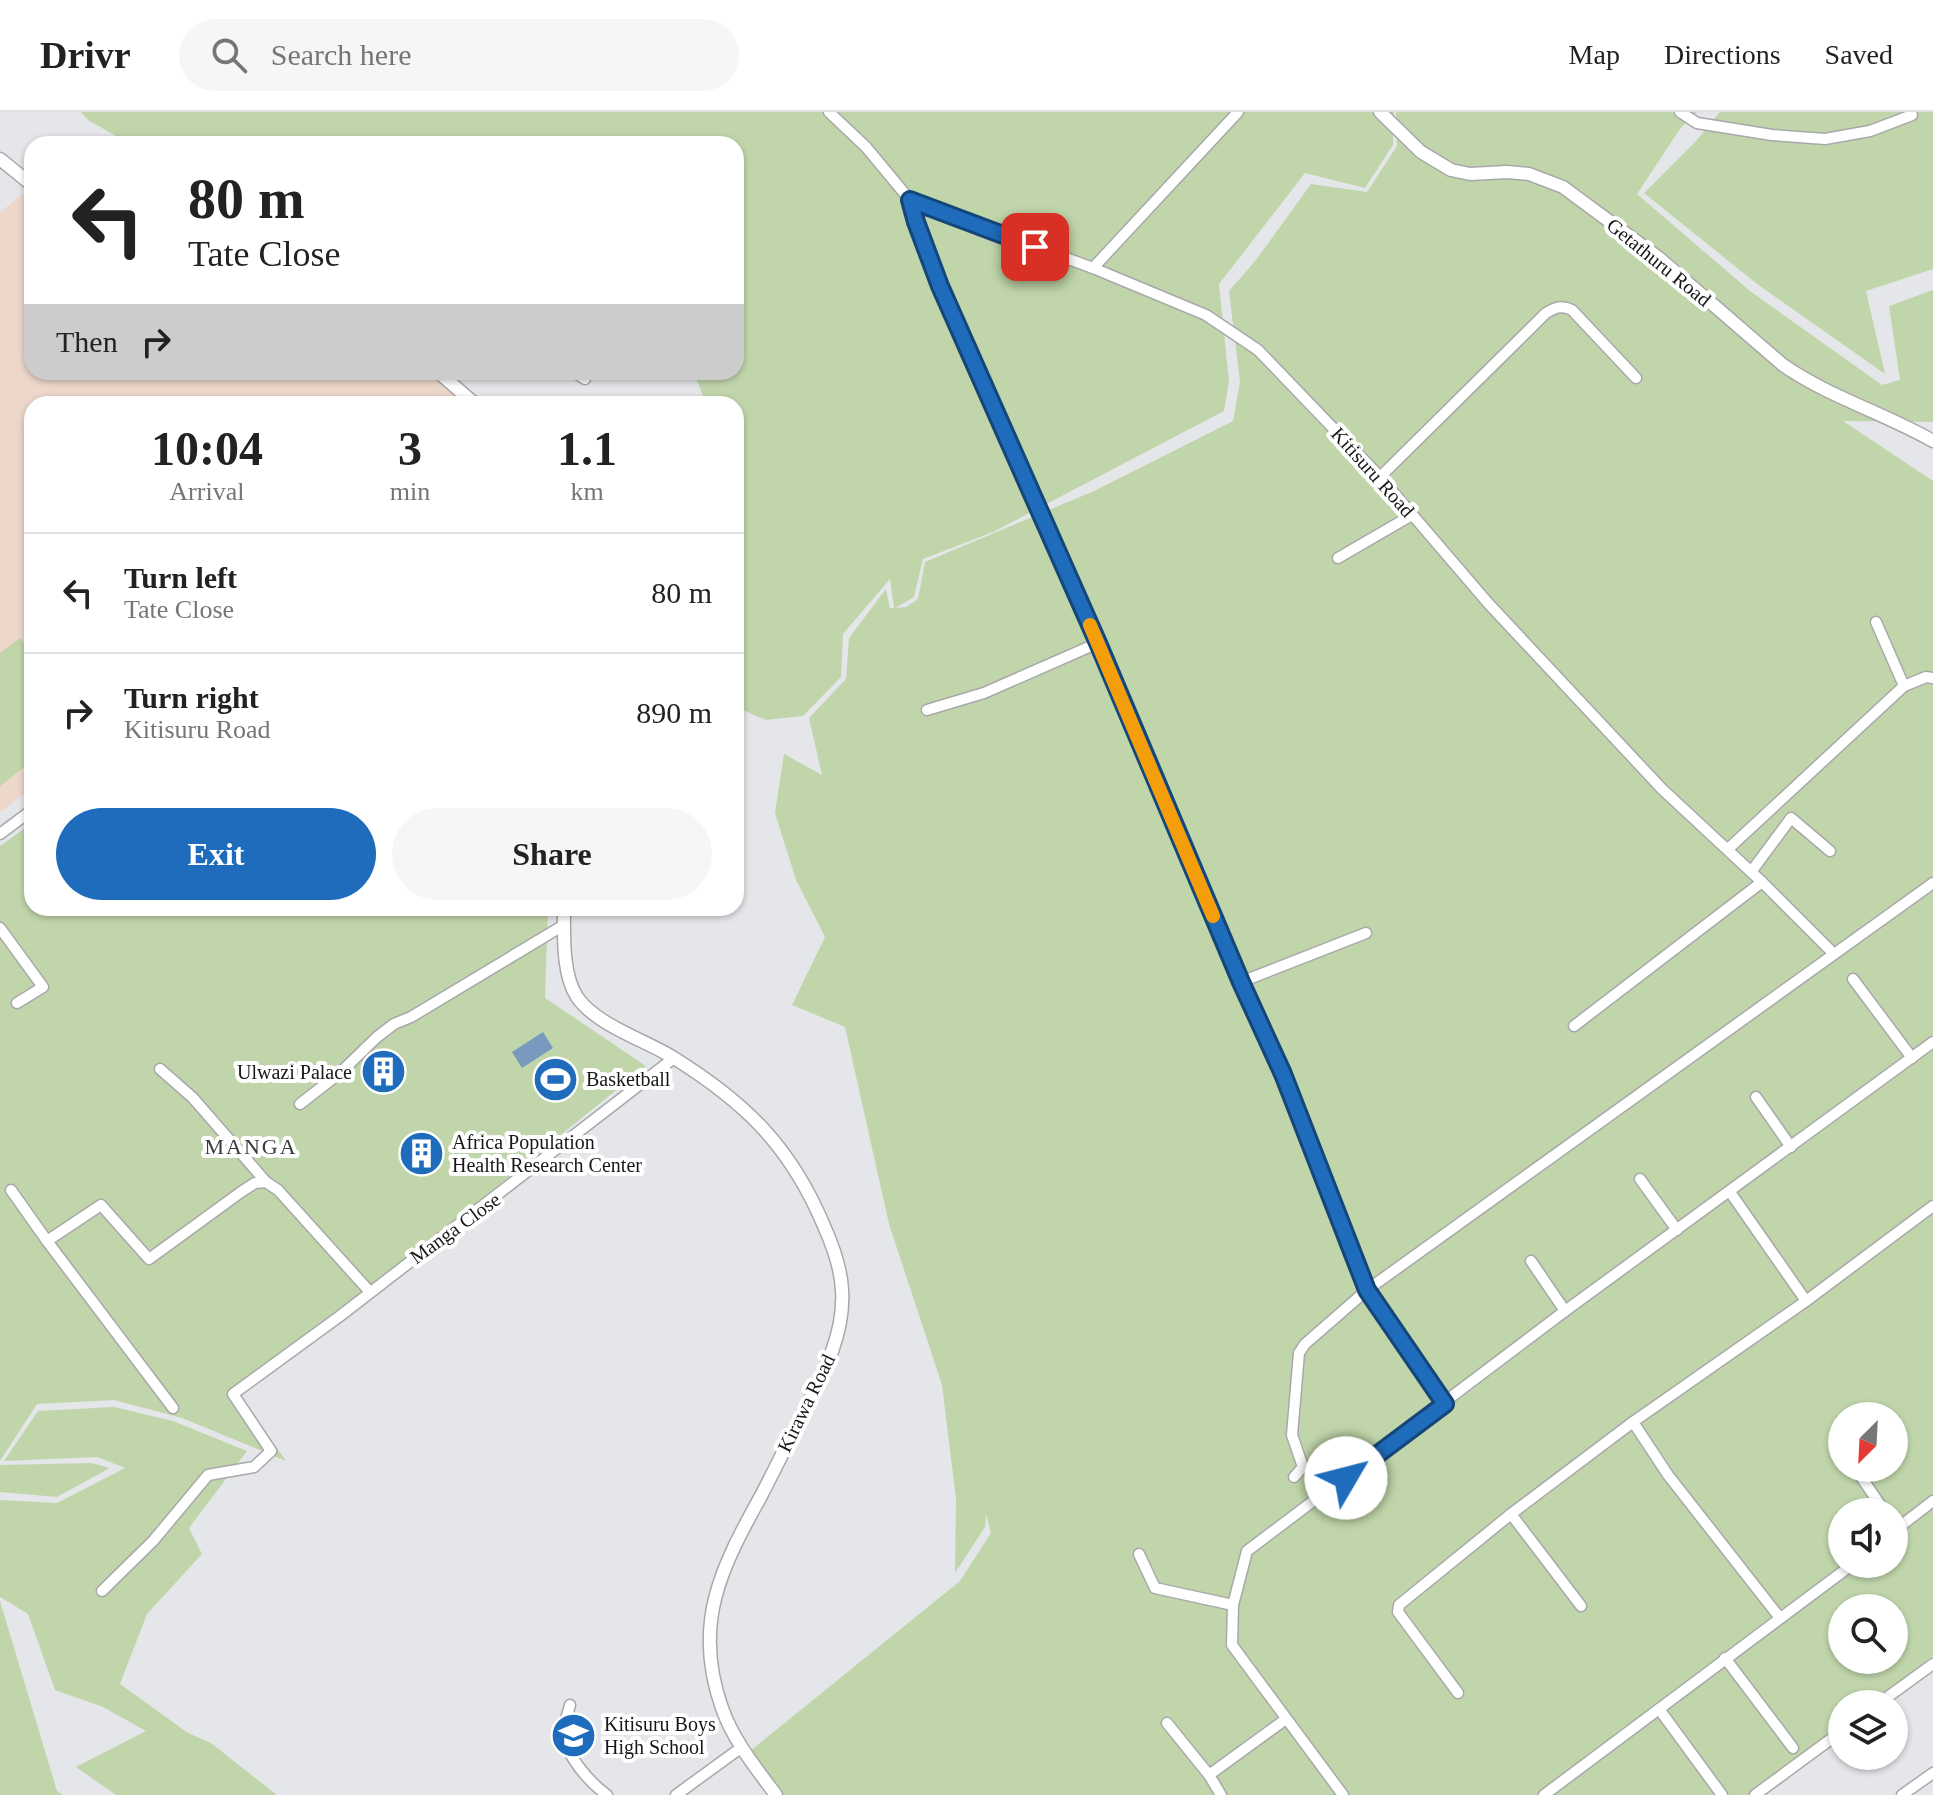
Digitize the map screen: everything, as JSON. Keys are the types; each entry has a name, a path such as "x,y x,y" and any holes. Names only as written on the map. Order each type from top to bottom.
{"main road":[{"name":"Getathuru Road","path":"1380,112 1421,152 1451,170 1470,174 1529,174 1563,187 1659,258 1800,377 1933,441"},
{"path":"0,159 24,178"},
{"path":"447,380 466,396"},
{"name":"Kirawa Road","path":"564,916 569,977 572,988 584,1005 602,1019 674,1058 749,1114 787,1154 814,1201 838,1262 842,1290 841,1316 823,1378 746,1520 713,1598 710,1627 713,1679 722,1709 742,1747 776,1795"}],"street":[{"name":"Kitisuru Road","path":"829,112 866,147 910,200 1093,268 1206,315 1258,350 1380,477 1527,646 1662,789 1834,954"},
{"path":"1093,268 1238,112"},
{"path":"1680,112 1697,123 1772,135 1825,139 1870,131 1912,115"},
{"path":"910,200 940,286 1283,1074 1367,1290 1445,1404"},
{"path":"1380,477 1546,313 1556,307 1565,306 1572,310 1636,378"},
{"path":"1338,558 1412,515"},
{"path":"1876,622 1904,686"},
{"path":"927,710 984,693 1098,643"},
{"path":"1728,849 1904,686 1926,677 1933,678"},
{"path":"0,834 24,816"},
{"path":"1751,872 1791,818 1830,851"},
{"path":"1574,1026 1762,882"},
{"path":"1294,1477 1303,1467 1292,1435 1299,1353 1305,1344 1367,1290 1933,883"},
{"path":"300,1104 394,1024 411,1017 564,925"},
{"path":"0,928 43,987 17,1003"},
{"path":"1241,982 1366,933"},
{"path":"1853,979 1912,1058"},
{"path":"1343,1795 1232,1645 1233,1605 1247,1551 1565,1311 1933,1042"},
{"name":"Manga Close","path":"102,1591 153,1541 208,1475 254,1467 271,1451 233,1394 674,1058"},
{"path":"160,1069 193,1098 266,1182 278,1190 370,1292"},
{"path":"1756,1097 1791,1147"},
{"path":"1640,1179 1677,1230"},
{"path":"47,1241 101,1205 149,1259 248,1187 266,1182"},
{"path":"11,1190 173,1408"},
{"path":"1730,1192 1806,1301"},
{"path":"1458,1693 1397,1608 1511,1514 1633,1422 1931,1210"},
{"path":"1531,1261 1565,1311"},
{"path":"1633,1422 1668,1475 1780,1618"},
{"path":"1908,1519 1933,1501"},
{"path":"1511,1514 1581,1606"},
{"path":"1139,1554 1153,1586 1233,1605"},
{"path":"1544,1795 1834,1578"},
{"path":"1725,1658 1793,1748"},
{"path":"1897,1690 1933,1664"},
{"path":"570,1705 563,1733 573,1757 589,1782 607,1795"},
{"path":"1659,1709 1722,1795"},
{"path":"1209,1775 1286,1719"},
{"path":"1167,1723 1209,1775 1221,1795"},
{"path":"1755,1795 1828,1741"},
{"path":"676,1795 742,1747"},
{"path":"1902,1795 1933,1773"}],"shaded area":[{"path":"22,195 24,197 24,380 434,380 454,396 24,396 24,794 0,812 0,212"}],"green space":[{"path":"81,112 1394,112 1393,145 1365,188 1305,173 1219,284 1229,381 1224,411 993,532 923,559 914,597 895,608 906,607 918,599 925,562 1094,491 1233,421 1240,382 1229,291 1256,260 1311,184 1367,192 1397,146 1396,112 1697,112 1680,129 1637,194 1750,291 1882,385 1900,380 1889,306 1933,290 1933,422 1843,421 1933,481 1933,1656 1888,1690 1828,1690 1828,1735 1748,1795 782,1795 750,1751 960,1581 991,1533 986,1514 985,1527 955,1573 956,1499 942,1385 889,1224 845,1027 792,1005 825,937 796,880 775,813 784,754 822,775 809,718 846,679 849,638 886,589 890,608 894,608 890,579 843,634 841,677 803,716 766,720 744,710 744,396 703,396 697,380 744,380 744,136 116,136 88,120"},
{"path":"1720,112 1933,112 1933,269 1866,291 1885,374 1757,284 1644,193"},
{"path":"20,638 24,643 24,767 0,786 0,653"},
{"path":"24,829 24,916 548,916 545,998 646,1066 240,1395 286,1461 182,1418 114,1400 37,1404 0,1461 0,846"},
{"path":"114,1407 173,1421 247,1451 189,1528 202,1554 147,1614 120,1684 188,1733 211,1743 277,1795 116,1795 76,1767 146,1731 103,1707 55,1690 28,1614 0,1597 0,1500 57,1503 125,1468 97,1457 4,1461 38,1411"},
{"path":"92,1463 110,1468 57,1497 0,1492 0,1465"},
{"path":"0,1601 57,1791 63,1795 0,1795"}],"water":[{"path":"543,1032 553,1048 522,1068 512,1052"}],"slow traffic":[{"path":"1090,625 1213,916"}],"place":[{"name":"Ulwazi Palace","path":"383,1072"},
{"name":"Basketball","path":"555,1079"},
{"name":"Africa Population Health Research Center","path":"421,1153"},
{"name":"Kitisuru Boys High School","path":"573,1736"}],"district":[{"name":"MANGA","path":"251,1146"}],"route":[{"path":"1035,247 910,200 940,286 1283,1074 1367,1290 1445,1404 1346,1478"}]}
